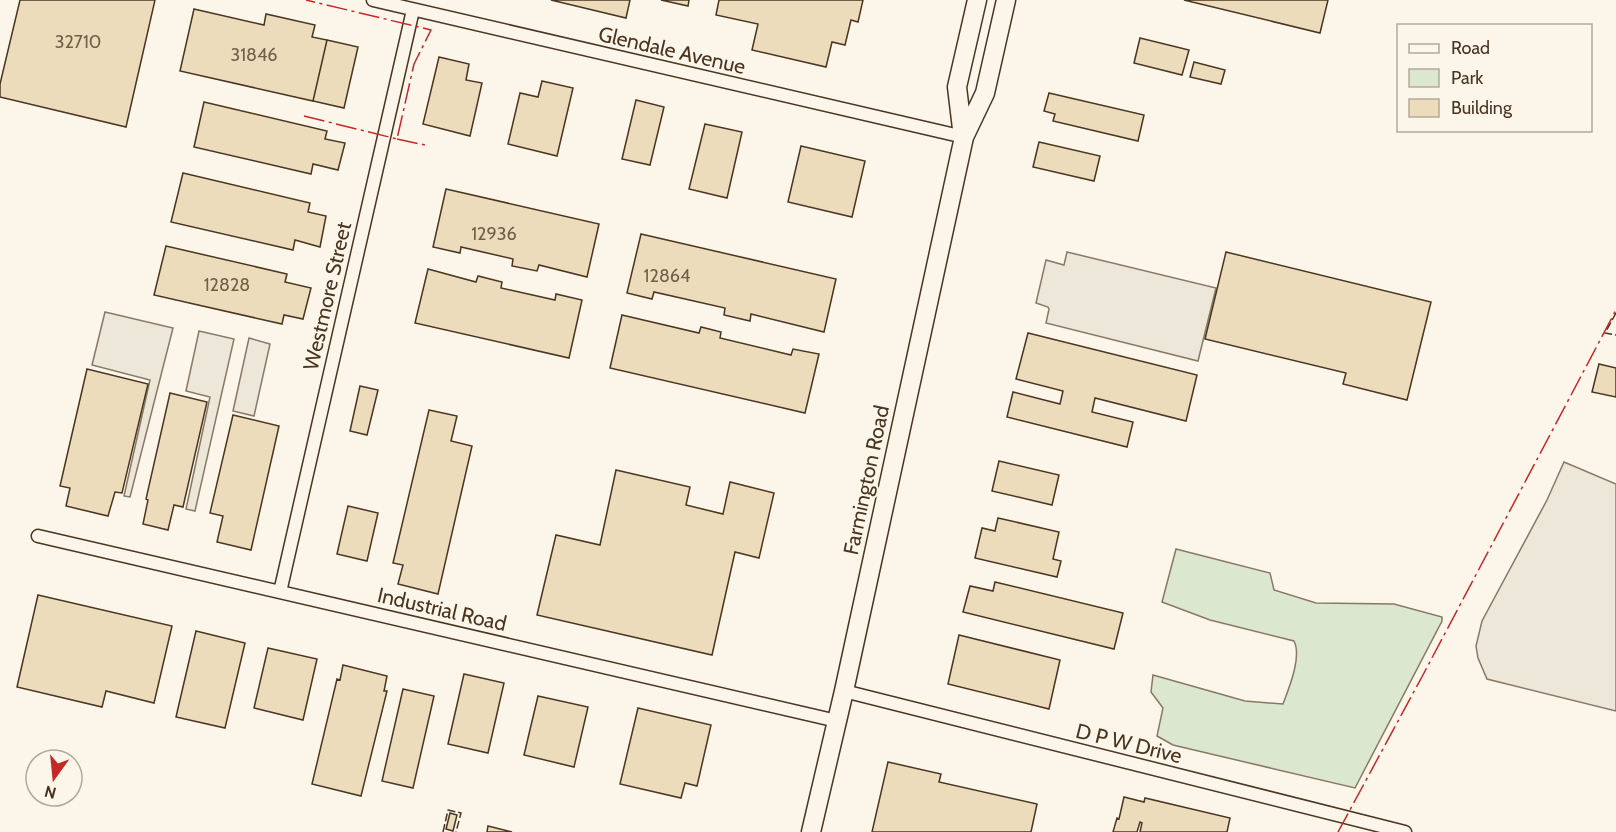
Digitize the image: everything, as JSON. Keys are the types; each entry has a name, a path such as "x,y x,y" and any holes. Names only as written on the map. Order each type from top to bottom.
{"main road":[{"name":"Farmington Road","path":"963,137 957,87 977,0"},
{"name":"Farmington Road","path":"811,832 844,691 963,137 985,93 1006,0"}],"street":[{"name":"Glendale Avenue","path":"373,0 963,137"},
{"name":"Westmore Street","path":"280,592 413,10"},
{"name":"Industrial Road","path":"38,536 837,721"},
{"name":"D P W Drive","path":"844,691 1405,832"}],"green space":[{"path":"1176,549 1270,573 1274,590 1316,603 1394,604 1442,617 1442,621 1355,788 1173,745 1157,736 1163,708 1151,692 1153,675 1245,701 1283,704 1296,664 1294,641 1210,620 1162,602"}],"shaded area":[{"path":"1067,252 1216,288 1198,361 1046,323 1048,307 1036,303 1046,260 1064,265"},
{"path":"105,312 173,328 130,497 124,496 150,380 92,365"},
{"path":"199,331 234,339 195,511 186,509 210,397 186,391"},
{"path":"249,338 270,344 254,416 233,411"},
{"path":"1564,462 1616,484 1616,711 1487,679 1478,658 1476,646 1482,621 1547,500"}],"building":[{"path":"20,0 155,0 126,127 0,97 0,84"},
{"path":"551,0 630,0 626,18"},
{"path":"661,0 689,0 688,6"},
{"path":"719,0 863,0 858,22 851,20 845,45 832,42 826,67 752,50 758,24 716,15"},
{"path":"1184,0 1328,0 1320,33"},
{"path":"194,9 264,25 266,14 315,25 312,37 327,40 313,101 180,71"},
{"path":"1140,38 1189,50 1182,75 1134,63"},
{"path":"327,40 358,47 344,108 313,101"},
{"path":"439,57 469,64 466,80 482,83 470,136 423,124"},
{"path":"1194,62 1225,70 1221,84 1190,77"},
{"path":"542,81 573,88 557,156 508,144 520,93 538,97"},
{"path":"1049,93 1144,115 1138,141 1053,121 1055,114 1044,111"},
{"path":"636,100 664,107 650,165 622,159"},
{"path":"204,102 327,131 325,139 345,143 338,170 313,164 311,174 194,147"},
{"path":"705,124 742,132 727,198 689,189"},
{"path":"1039,142 1100,156 1094,181 1033,167"},
{"path":"801,146 865,161 852,217 788,202"},
{"path":"183,173 310,203 308,212 326,216 320,247 295,240 293,250 171,222"},
{"path":"446,189 599,224 587,277 539,265 537,271 512,266 513,259 461,247 460,253 433,247"},
{"path":"641,234 836,279 824,332 751,314 750,321 724,315 725,308 654,292 652,299 627,293"},
{"path":"166,246 287,274 285,282 311,288 303,319 284,315 282,324 154,295"},
{"path":"1226,252 1431,302 1407,400 1343,384 1346,373 1205,339"},
{"path":"428,269 476,282 478,276 502,282 501,288 555,300 556,294 582,300 569,358 415,323"},
{"path":"622,315 699,333 701,327 721,332 720,338 791,355 793,349 819,354 805,413 610,368"},
{"path":"1028,333 1197,375 1186,421 1095,398 1092,412 1133,422 1127,447 1007,417 1013,392 1060,404 1063,391 1016,379"},
{"path":"1599,364 1616,368 1616,397 1592,392"},
{"path":"87,369 148,384 122,493 115,492 108,516 66,506 70,488 60,486"},
{"path":"360,386 378,390 367,435 350,431"},
{"path":"170,393 207,402 183,507 174,505 168,530 143,524 148,500 146,499"},
{"path":"429,410 457,416 451,441 472,446 438,594 398,584 403,565 393,563"},
{"path":"233,415 279,426 251,550 217,542 223,516 210,513"},
{"path":"999,461 1059,475 1052,505 992,491"},
{"path":"616,470 690,487 686,505 723,514 730,482 774,493 759,558 735,552 712,655 537,615 556,535 600,545"},
{"path":"348,506 378,513 367,561 337,554"},
{"path":"998,518 1059,532 1053,559 1061,561 1057,577 975,558 982,528 995,531"},
{"path":"995,582 1123,613 1114,649 963,612 970,586 993,591"},
{"path":"38,595 172,626 154,703 106,691 102,707 17,687"},
{"path":"196,631 245,643 225,728 176,717"},
{"path":"959,635 1060,660 1049,709 948,684"},
{"path":"268,648 317,659 303,720 254,708"},
{"path":"343,665 387,676 384,691 387,691 361,796 312,784 337,679 340,680"},
{"path":"464,674 504,683 488,753 448,744"},
{"path":"403,689 434,696 413,788 382,781"},
{"path":"538,696 588,707 574,767 524,755"},
{"path":"638,708 711,725 697,786 685,783 681,798 620,784"},
{"path":"888,762 941,774 939,782 1037,804 1031,832 872,832"},
{"path":"1124,797 1144,802 1145,798 1230,818 1227,832 1140,832 1142,823 1140,822 1137,832 1113,832 1117,818 1119,819"},
{"path":"450,813 457,815 453,831 446,829"},
{"path":"488,826 512,832 487,832"}],"fence":[{"path":"1616,313 1605,333 1616,335"},
{"path":"443,832 448,810 461,813 456,832"}],"power":[{"path":"304,116 397,139 414,64 431,30 306,0"},
{"path":"397,139 425,145"},
{"path":"1338,832 1616,310"}]}
